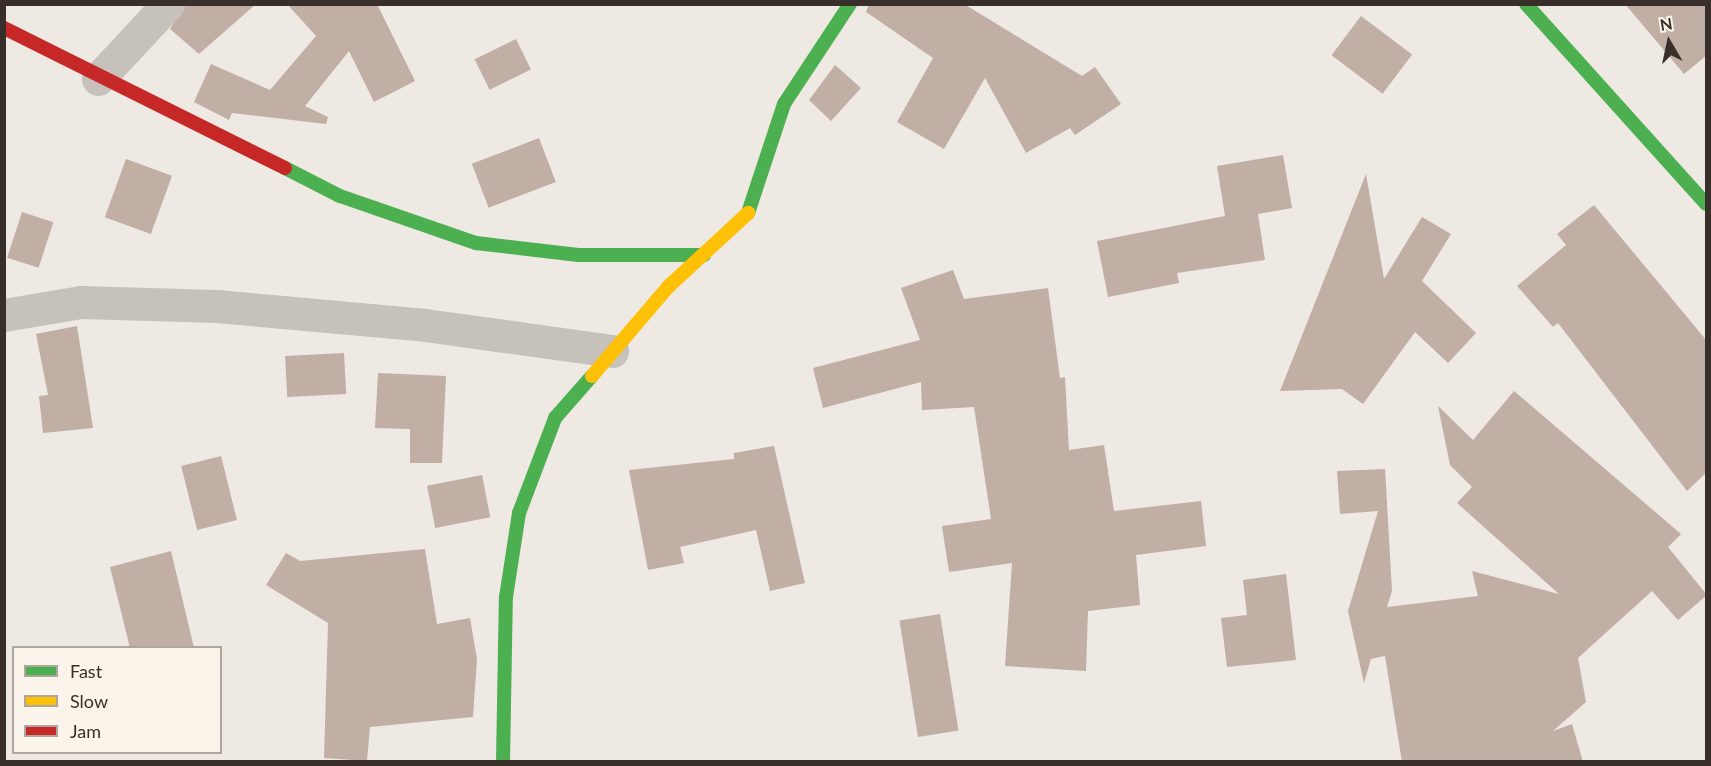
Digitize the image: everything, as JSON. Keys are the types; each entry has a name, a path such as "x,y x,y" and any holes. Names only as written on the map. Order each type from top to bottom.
{"street":[{"path":"98,79 168,4"},
{"path":"503,762 506,597 519,513 555,418 612,351 704,255 749,213 784,105 850,4"},
{"path":"1526,4 1707,204"},
{"path":"4,28 98,79 340,196 477,243 578,255 704,255"},
{"path":"4,315 81,302 218,306 425,325 612,351"}],"building":[{"path":"186,4 256,4 199,54 170,29"},
{"path":"287,4 377,4 415,81 374,102 349,51 305,106 328,117 326,124 232,113 229,120 194,102 211,64 270,90 316,36"},
{"path":"869,4 964,4 1082,76 1095,67 1121,104 1075,135 1070,128 1026,153 985,78 944,149 897,122 933,58 866,12"},
{"path":"1625,4 1707,4 1707,55 1684,74"},
{"path":"1361,16 1412,55 1383,94 1332,55"},
{"path":"516,39 531,70 490,90 475,59"},
{"path":"835,65 861,88 831,121 809,100"},
{"path":"539,138 556,182 489,208 472,164"},
{"path":"1283,155 1292,208 1258,214 1265,260 1177,273 1179,283 1108,297 1097,241 1225,216 1217,166"},
{"path":"126,159 172,176 151,234 105,217"},
{"path":"1366,174 1384,279 1422,217 1451,234 1422,281 1476,333 1448,363 1415,332 1363,404 1342,389 1280,391"},
{"path":"1594,205 1707,341 1707,472 1687,491 1558,323 1553,327 1517,286 1566,245 1557,234"},
{"path":"22,212 53,222 39,268 7,258"},
{"path":"953,270 964,299 1048,288 1060,378 1065,377 1069,450 1104,445 1114,511 1201,501 1206,546 1136,555 1140,605 1088,611 1086,671 1005,666 1012,563 949,572 942,526 991,519 974,407 922,410 921,382 823,408 813,368 920,340 901,288"},
{"path":"77,326 93,428 43,433 39,396 48,395 36,334"},
{"path":"344,353 346,394 287,397 285,356"},
{"path":"378,373 446,376 442,463 410,463 410,429 375,428"},
{"path":"1514,391 1681,534 1668,547 1707,595 1678,620 1652,591 1578,658 1586,702 1553,731 1572,724 1583,762 1402,762 1385,656 1371,659 1364,683 1348,611 1378,511 1340,514 1337,471 1385,469 1392,591 1387,607 1478,596 1472,571 1559,594 1457,503 1472,487 1450,465 1438,406 1473,440"},
{"path":"774,446 805,583 770,591 756,530 680,547 684,563 648,570 629,470 734,459 734,453"},
{"path":"221,456 237,520 197,530 181,466"},
{"path":"482,475 490,517 435,528 427,486"},
{"path":"425,549 437,624 470,618 477,659 473,717 370,727 367,761 324,758 328,623 266,585 286,553 300,561"},
{"path":"171,551 194,646 130,646 110,567"},
{"path":"1286,574 1296,660 1227,667 1221,618 1247,615 1243,580"},
{"path":"940,614 958,731 918,737 900,620"}],"traffic: fast":[{"path":"748,213 784,104 850,4"},
{"path":"1526,4 1706,204"},
{"path":"285,168 340,196 476,243 578,255 704,255"},
{"path":"503,762 506,597 519,513 555,418 592,376"}],"traffic: slow":[{"path":"592,376 669,286 748,213"}],"traffic: jam":[{"path":"4,28 285,168"}]}
